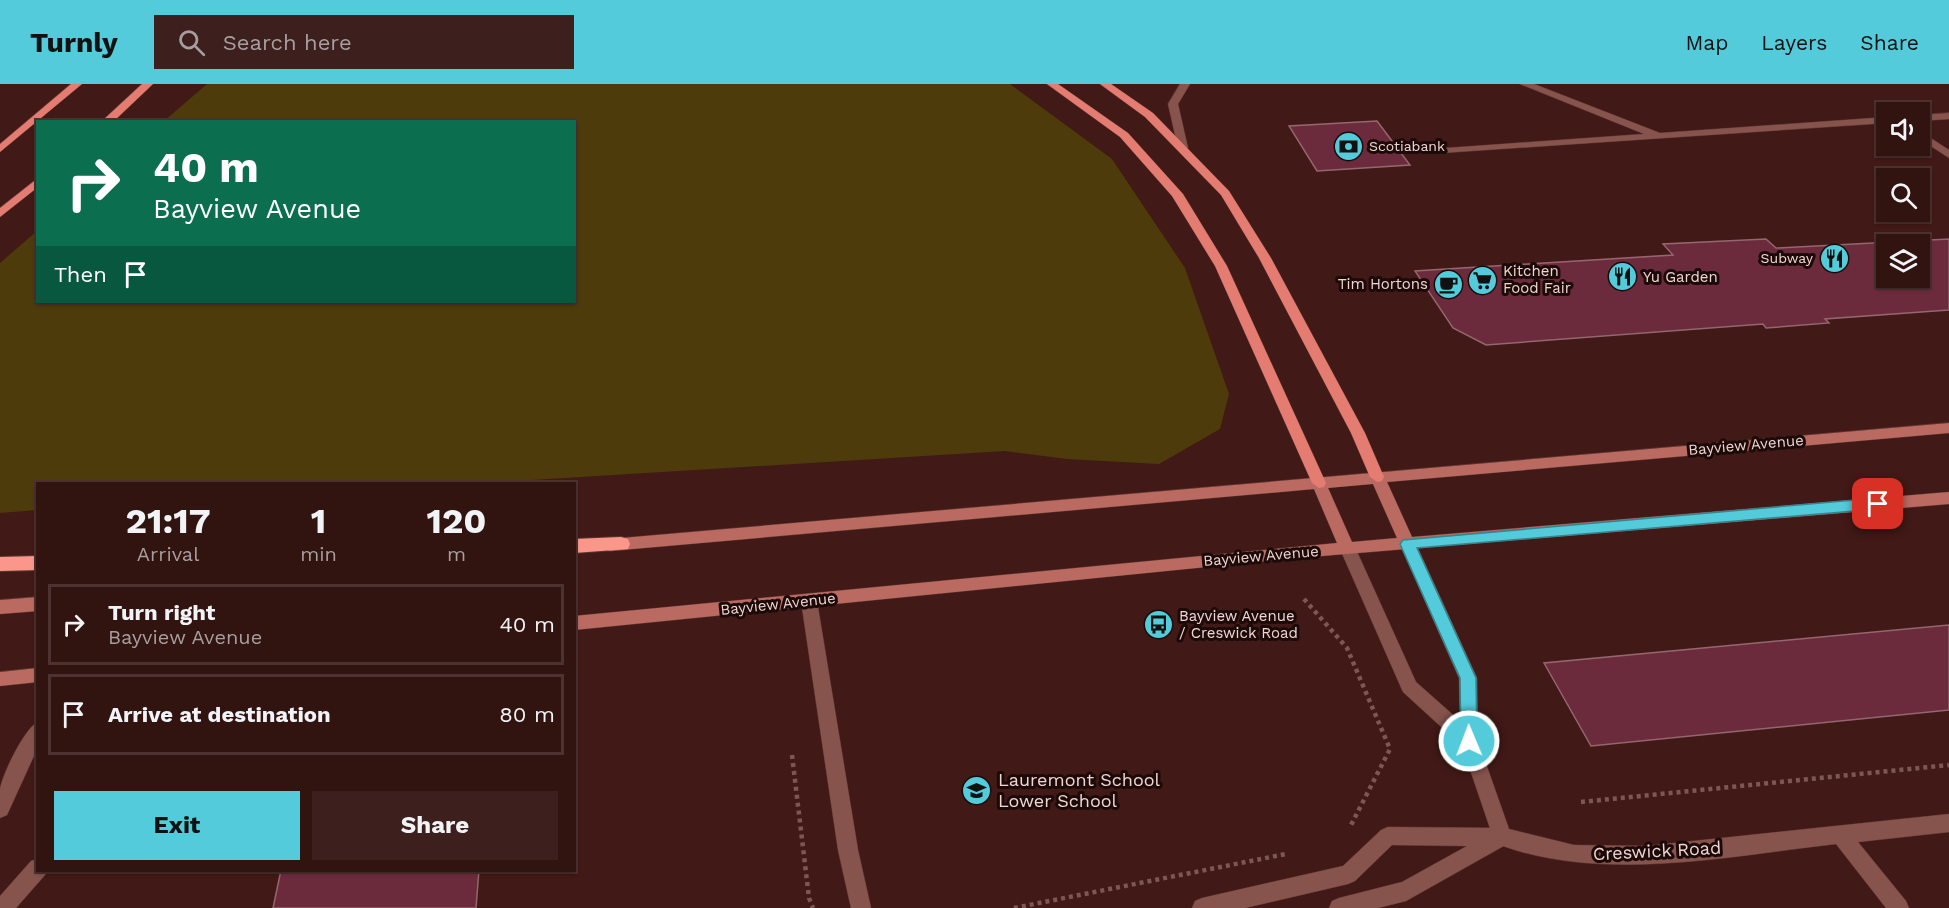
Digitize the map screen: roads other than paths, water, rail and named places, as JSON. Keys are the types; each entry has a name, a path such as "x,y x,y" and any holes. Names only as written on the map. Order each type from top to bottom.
{"highway":[{"path":"576,548 621,544"},
{"path":"0,564 36,563"}],"main road":[{"path":"0,149 77,84"},
{"path":"108,120 148,84"},
{"path":"133,98 154,84"},
{"path":"1052,84 1124,135 1178,194 1221,266 1348,549"},
{"path":"1105,84 1149,115 1183,147 1225,193 1265,258 1358,433 1408,544"},
{"path":"0,214 36,183"},
{"name":"Bayview Avenue","path":"621,544 1949,428"},
{"name":"Bayview Avenue","path":"576,623 1348,549 1949,498"},
{"path":"0,607 36,604"},
{"path":"0,679 36,675"}],"street":[{"path":"1183,147 1173,104 1185,84"},
{"path":"1525,84 1659,136"},
{"path":"1930,117 1949,116"},
{"path":"1446,151 1876,121"},
{"path":"1930,141 1949,155"},
{"path":"1340,908 1406,891 1502,837 1469,741 1468,678 1408,544"},
{"path":"1348,549 1409,687 1469,741"},
{"path":"809,601 848,850 861,908"},
{"path":"0,809 36,733"},
{"name":"Creswick Road","path":"1202,908 1348,874 1388,836 1502,837 1574,854 1646,855 1949,823"},
{"path":"1841,835 1899,908"},
{"path":"3,908 36,870"}],"place":[{"name":"Scotiabank","path":"1348,146"},
{"name":"Subway","path":"1834,258"},
{"name":"Yu Garden","path":"1622,277"},
{"name":"Kitchen Food Fair","path":"1482,280"},
{"name":"Tim Hortons","path":"1449,284"},
{"name":"Bayview Avenue / Creswick Road","path":"1158,625"},
{"name":"Lauremont School Lower School","path":"977,790"}]}
